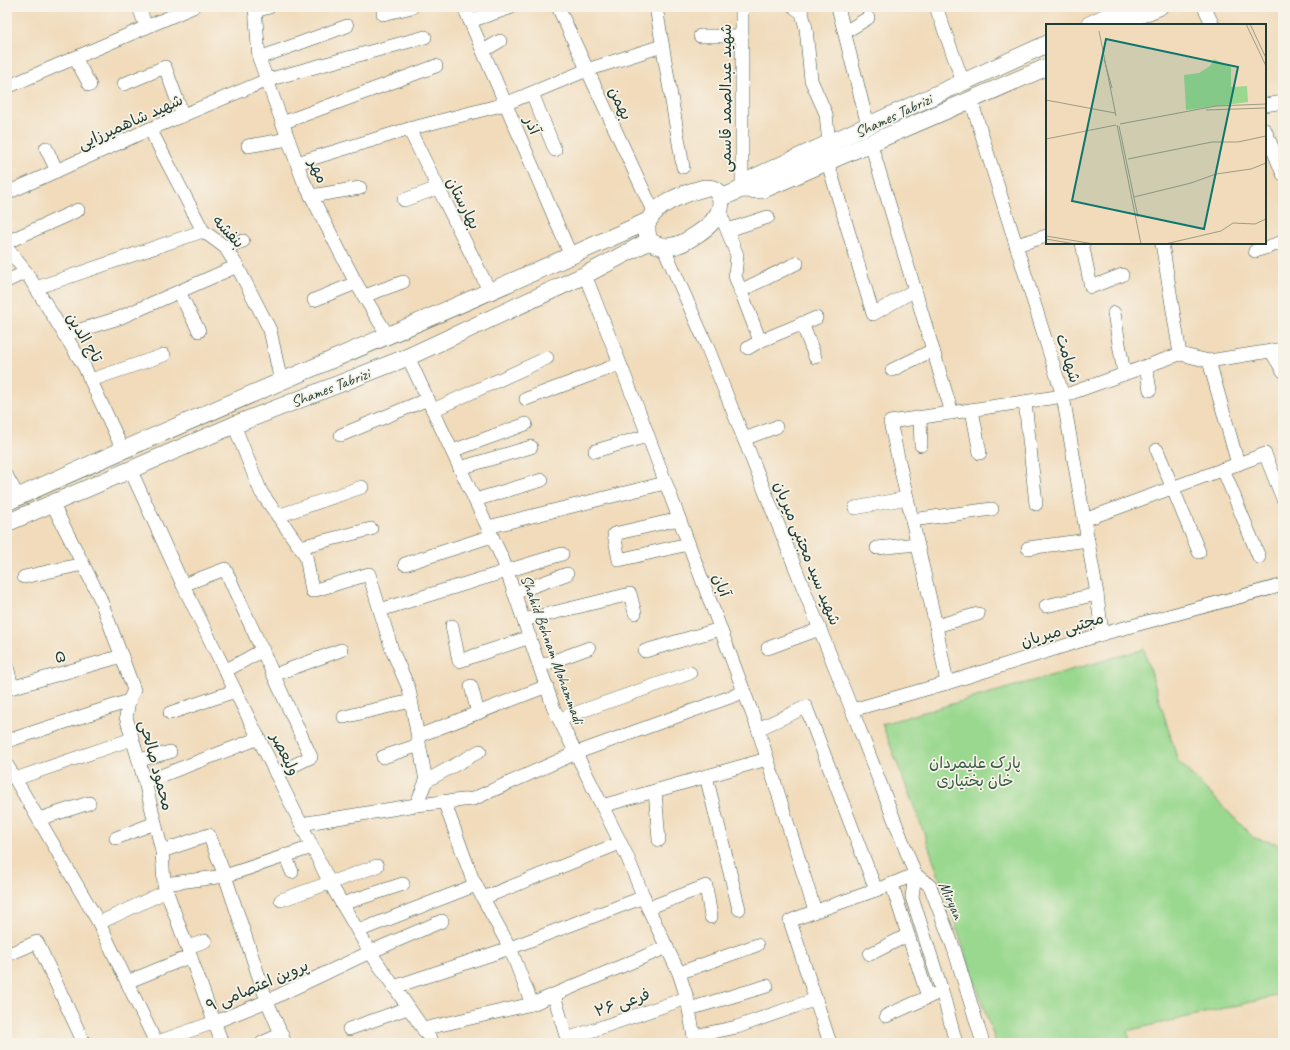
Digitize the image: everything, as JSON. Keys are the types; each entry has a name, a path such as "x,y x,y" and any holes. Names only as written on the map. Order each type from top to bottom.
{"main road":[{"path":"1091,24 1112,14 1128,17 1159,7"},
{"name":"Shames Tabrizi","path":"720,204 742,189 755,177 1046,44"},
{"name":"Shames Tabrizi","path":"742,189 762,190 828,163 1046,67"},
{"path":"963,82 971,100"},
{"name":"Shames Tabrizi","path":"7,523 234,424 408,357 585,275 656,244 673,246 691,237 716,217 720,204 717,192 713,189 704,188 677,197 664,204 651,217 571,256 13,499"},
{"path":"651,217 646,231 656,244"},
{"path":"388,336 408,357"},
{"path":"123,450 130,469"}],"street":[{"path":"139,7 146,27"},
{"path":"7,87 194,7"},
{"path":"255,9 269,7"},
{"path":"383,14 412,7"},
{"name":"آذر","path":"464,7 571,256"},
{"path":"470,21 512,7"},
{"name":"بهمن","path":"558,7 651,217"},
{"path":"656,7 683,166"},
{"name":"شهید عبدالصمد قاسمی","path":"742,7 742,189"},
{"path":"794,7 802,13 806,28 811,80 826,114 829,144"},
{"path":"838,7 868,126"},
{"path":"936,7 963,82"},
{"path":"1204,7 1212,24"},
{"name":"مهر","path":"255,9 259,58 303,180 356,283 388,336"},
{"path":"845,32 868,18"},
{"path":"259,58 347,26"},
{"name":"شهید شاهمیرزایی","path":"7,193 267,80 425,36"},
{"path":"700,36 742,36"},
{"path":"482,51 500,41"},
{"path":"296,162 408,129 505,104 587,70 662,46"},
{"path":"75,58 90,84"},
{"path":"282,123 436,66"},
{"path":"124,84 165,67 183,116"},
{"path":"532,93 555,150"},
{"name":"شهامت","path":"971,100 1062,396 1088,540 1102,634"},
{"path":"1266,105 1283,102"},
{"name":"بهارستان","path":"408,129 490,292"},
{"name":"بنفشه","path":"150,130 202,231 225,247 237,266 270,330 281,382"},
{"path":"1266,136 1268,148 1283,174"},
{"path":"248,146 288,139"},
{"path":"871,144 952,413"},
{"path":"46,148 57,172"},
{"path":"828,163 873,314 915,290"},
{"path":"312,196 360,188"},
{"path":"404,200 438,188"},
{"path":"720,204 737,255 735,276 760,341"},
{"path":"7,242 78,210"},
{"path":"728,230 768,217"},
{"path":"36,288 202,231"},
{"path":"1016,245 1046,236"},
{"path":"225,247 243,241"},
{"path":"1255,251 1283,242"},
{"name":"شهید سید مجتبی میریان","path":"656,244 707,346 852,710 915,874"},
{"path":"1082,244 1091,287 1122,275"},
{"path":"1162,244 1180,354"},
{"name":"تاج الدین","path":"7,248 26,272 84,366 123,450"},
{"path":"740,291 797,263"},
{"path":"64,335 119,318 237,266"},
{"path":"7,281 26,272"},
{"name":"آبان","path":"585,275 648,436 758,729 815,911"},
{"path":"364,296 403,282"},
{"path":"314,300 356,283"},
{"path":"180,292 199,331"},
{"path":"1114,313 1124,374"},
{"path":"748,348 760,341 816,318"},
{"path":"802,323 815,357"},
{"path":"892,370 933,350"},
{"path":"947,683 936,626 890,422 1062,396 1180,354 1210,361 1277,350 1283,370"},
{"path":"91,380 164,355"},
{"name":"Shahid Behnam Mohammadi","path":"408,357 490,531 507,571 559,719 620,843 680,973 695,1039"},
{"path":"341,435 431,405 547,358"},
{"path":"1210,361 1238,464"},
{"path":"526,399 620,364"},
{"path":"1146,366 1150,390"},
{"path":"1025,402 1036,504"},
{"path":"972,410 980,453"},
{"path":"920,418 921,445"},
{"path":"234,424 261,492 306,556 312,591 369,574 392,650 409,689 426,781 416,805"},
{"path":"452,451 526,424"},
{"path":"744,439 776,427"},
{"path":"595,451 648,436"},
{"path":"460,468 531,447"},
{"path":"1157,450 1199,552"},
{"path":"1084,520 1265,454 1283,499"},
{"name":"ولیعصر","path":"130,469 183,585 330,883 370,952 433,1043"},
{"path":"1223,469 1259,557"},
{"path":"7,477 13,499"},
{"path":"475,500 542,480"},
{"path":"406,564 490,531 665,483"},
{"path":"278,516 362,487"},
{"path":"855,508 907,498"},
{"name":"محمود صالحی","path":"52,503 100,598 134,690 129,701 126,717 145,782 162,851 166,887 222,1043"},
{"path":"912,520 992,509"},
{"path":"679,519 614,534 619,560 688,544"},
{"path":"300,548 371,528"},
{"path":"1028,548 1088,540"},
{"path":"877,548 917,544"},
{"path":"380,610 562,554"},
{"path":"24,577 83,564"},
{"path":"183,585 225,569 311,757 276,774"},
{"path":"514,593 567,574"},
{"name":"مجتبی میریان","path":"852,710 947,683 1102,634 1283,585"},
{"path":"524,620 630,594 635,613"},
{"path":"1046,606 1097,594"},
{"path":"936,626 978,614"},
{"path":"452,626 458,661 530,637"},
{"path":"645,651 720,628"},
{"path":"768,648 820,629"},
{"path":"540,666 589,648"},
{"path":"225,671 262,650"},
{"path":"274,675 341,650"},
{"name":"۵","path":"10,688 122,656"},
{"path":"7,666 10,688"},
{"path":"559,719 690,673"},
{"path":"471,686 478,713"},
{"path":"382,757 478,713 547,686"},
{"path":"170,713 235,691"},
{"path":"301,824 416,805 473,799 576,753 744,692"},
{"path":"7,741 129,701"},
{"path":"344,717 411,701"},
{"path":"758,729 806,707 876,890"},
{"path":"16,779 132,738"},
{"path":"145,782 259,738"},
{"path":"426,781 480,751"},
{"path":"138,760 170,752"},
{"path":"602,806 767,759"},
{"path":"7,765 99,923 155,1043"},
{"path":"706,776 739,909"},
{"path":"655,791 659,840"},
{"path":"444,802 476,885 510,948 532,1004"},
{"path":"39,819 89,804"},
{"path":"116,838 155,822"},
{"path":"162,851 209,835 225,876 267,1001 284,1039 262,1043"},
{"path":"483,898 620,843"},
{"path":"99,923 166,887 225,876 312,847"},
{"path":"285,855 292,872"},
{"path":"281,900 377,866"},
{"path":"830,1043 790,920 892,885 915,874"},
{"name":"Miryan","path":"915,874 912,897 942,991 956,1043"},
{"name":"Miryan","path":"915,874 930,886 954,949 983,1043"},
{"path":"342,904 403,884"},
{"path":"358,931 476,885"},
{"path":"892,885 928,998"},
{"path":"394,987 646,902 706,886 711,917"},
{"name":"پروین اعتصامی ۹","path":"155,1043 215,1022 267,1001 370,952 442,921"},
{"path":"870,954 908,936"},
{"path":"127,982 189,952 205,940"},
{"path":"7,955 37,942 84,1043"},
{"path":"680,973 757,946"},
{"path":"423,1029 532,1004 667,947"},
{"name":"فرعی ۲۶","path":"568,1041 688,1004 767,986"},
{"path":"886,1016 942,991"},
{"path":"554,995 568,1041"},
{"path":"695,1039 737,1027 816,999"},
{"path":"349,1029 408,1008"}],"green space":[{"name":"پارک علیمردان خان بختیاری","path":"1144,649 1178,761 1254,838 1283,845 1283,954 1281,995 1127,1031 1131,1043 996,1043 923,830 882,724"}]}
